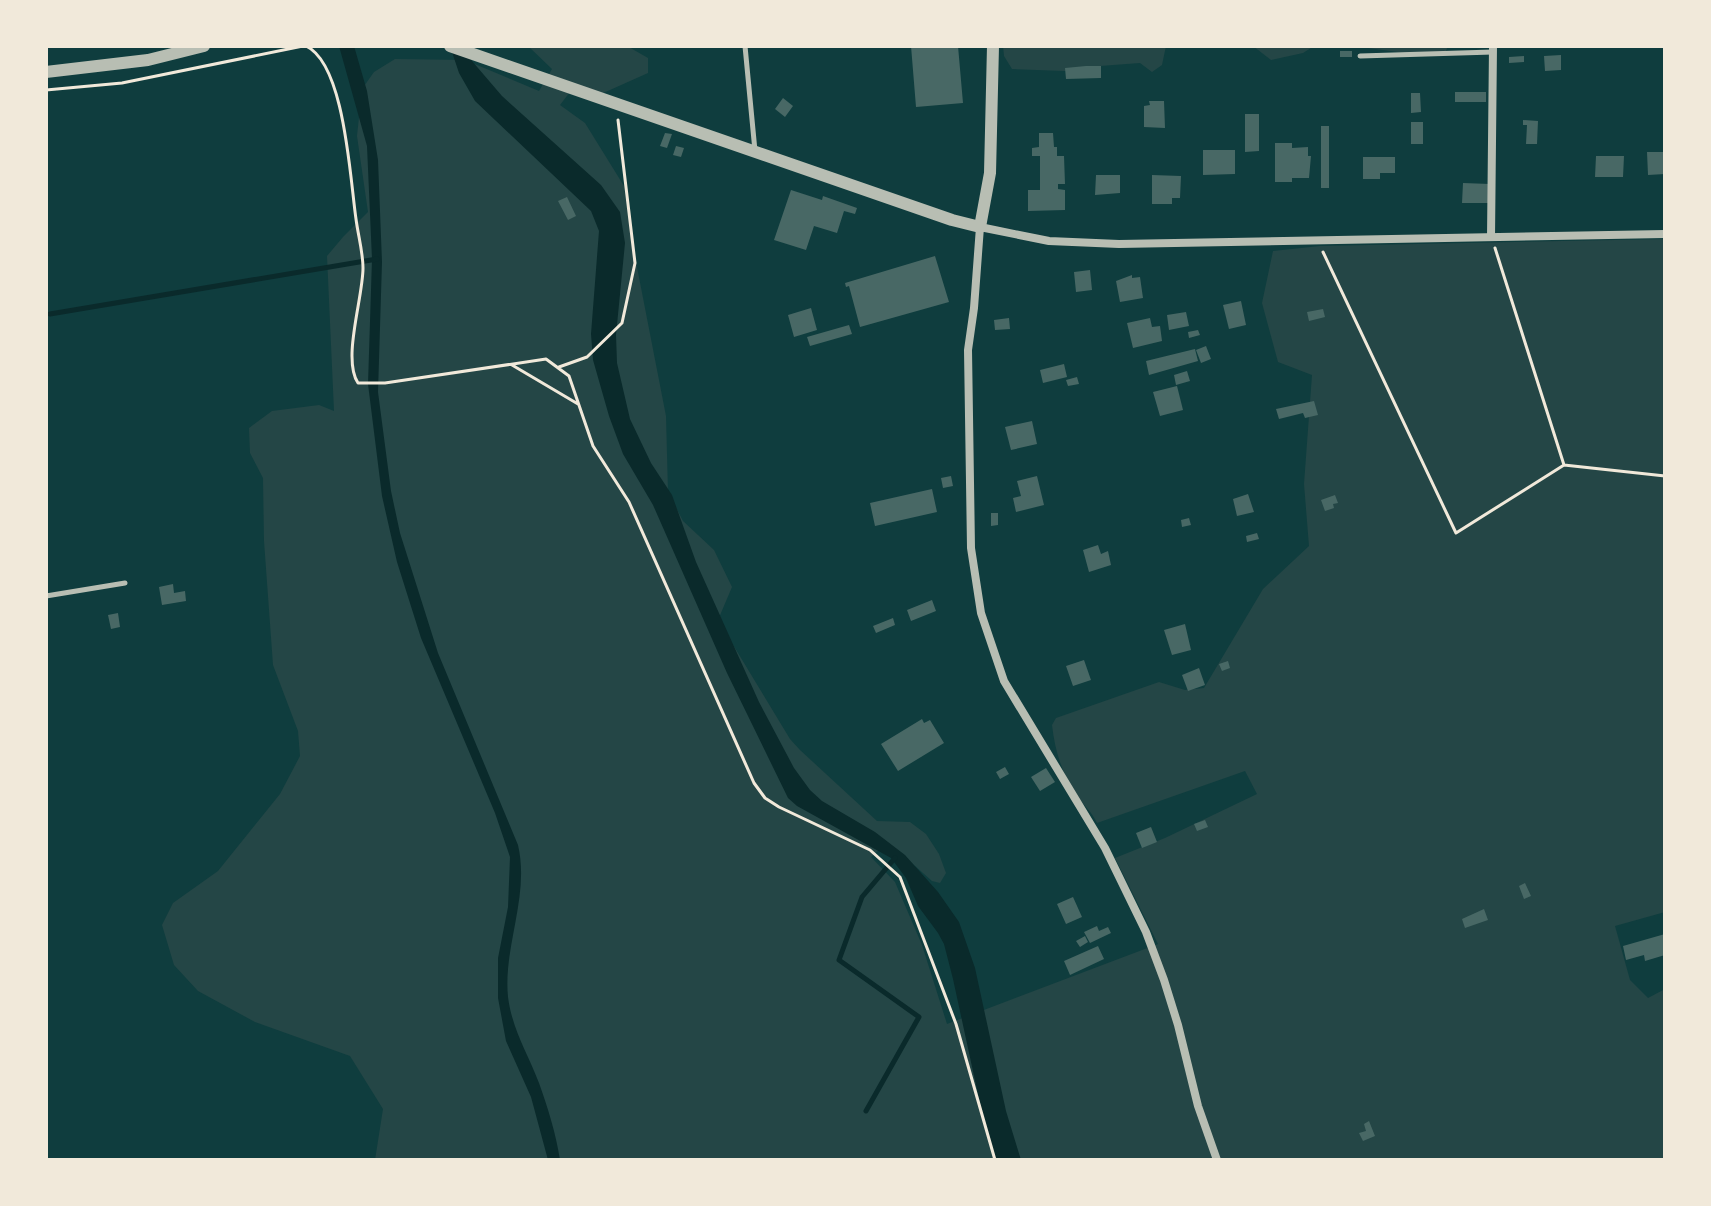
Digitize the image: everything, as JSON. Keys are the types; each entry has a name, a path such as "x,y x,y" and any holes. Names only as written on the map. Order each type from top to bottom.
{"street":[{"path":"46,72 148,60 204,46"},
{"path":"450,46 952,220 1028,238 1100,244 1665,234"},
{"path":"993,46 990,173 980,227 968,350 971,548 981,613 1004,681 1105,848 1146,932 1164,980 1198,1106 1217,1160"},
{"path":"1491,237 1493,49"}],"lane":[{"path":"745,46 755,152"},
{"path":"1360,56 1493,49"},
{"path":"46,596 125,583"}],"path":[{"path":"46,90 122,83 304,46 319,54 335,89 348,148 363,266 352,358 353,376 358,383 385,383 546,359 569,376 593,446 629,502 754,783 765,798 870,850 900,877 956,1024 995,1160"},
{"path":"559,367 587,357 622,323 635,263 617,111"},
{"path":"1491,237 1564,465"},
{"path":"1318,241 1456,533 1564,465 1665,476"},
{"path":"512,365 579,405"}],"shaded area":[{"path":"339,46 354,46 367,91 378,160 382,262 378,392 391,491 400,533 438,653 518,845 521,883 509,959 508,997 517,1031 546,1102 560,1160 548,1160 531,1097 506,1041 498,998 498,958 508,907 510,857 495,813 421,638 397,562 382,496 368,384 372,259 367,146"},
{"path":"450,46 466,54 502,96 601,185 620,212 625,243 616,335 617,363 630,419 651,463 672,495 696,562 759,702 794,768 822,801 875,832 905,855 938,892 959,922 975,968 1006,1111 1021,1160 995,1160 953,979 938,933 918,906 906,878 891,858 788,798 727,673 653,505 623,454 593,360 591,334 599,231 591,211 475,101 459,73"},
{"path":"528,46 627,46 648,58 648,73 601,94 570,92 560,105 585,123 624,186 666,416 668,492 683,521 714,550 732,587 718,620 790,739 877,821 910,822 926,834 939,854 946,873 940,883 932,881 897,850 880,849 871,857 895,882 922,945 947,1024 1158,944 1115,858 1257,794 1245,771 1097,823 1072,789 1057,753 1052,725 1056,718 1159,682 1185,690 1204,688 1263,589 1309,546 1304,484 1312,375 1278,362 1262,303 1273,251 1320,246 1665,239 1665,912 1615,926 1630,980 1648,998 1665,989 1665,1160 375,1160 383,1109 350,1056 255,1022 198,991 174,965 162,925 173,903 218,871 280,794 300,756 298,731 273,665 263,478 250,453 249,428 272,411 319,405 334,411 327,256 368,212 357,136 362,89 374,72 395,59 465,60 539,91 552,69"},
{"path":"1003,46 1166,46 1162,65 1152,72 1140,63 1100,66 1092,72 1012,69 1004,56"},
{"path":"1253,46 1314,46 1303,53 1271,60"},
{"path":"1353,46 1448,46 1445,53 1413,54"}],"building":[{"path":"911,46 958,46 963,103 916,107"},
{"path":"1340,51 1352,51 1352,57 1340,57"},
{"path":"1561,55 1561,70 1545,71 1544,56"},
{"path":"1524,56 1524,62 1509,63 1509,57"},
{"path":"1101,66 1101,78 1066,79 1065,68"},
{"path":"1455,92 1486,92 1486,102 1455,102"},
{"path":"1411,93 1420,93 1421,112 1411,113"},
{"path":"783,98 793,106 785,117 775,109"},
{"path":"1149,101 1164,101 1165,128 1144,127 1144,106 1150,105"},
{"path":"1245,114 1259,114 1259,151 1245,152"},
{"path":"1523,120 1538,121 1537,144 1526,144 1527,125 1523,125"},
{"path":"1411,122 1423,122 1423,144 1411,144"},
{"path":"1321,126 1329,126 1329,188 1321,188"},
{"path":"665,133 672,134 667,148 660,146"},
{"path":"1039,133 1053,133 1057,156 1064,156 1065,184 1058,184 1058,189 1065,190 1065,210 1028,211 1028,190 1040,190 1040,156 1032,156 1032,148 1039,147"},
{"path":"1275,143 1292,143 1292,148 1308,147 1308,156 1311,156 1309,178 1275,182"},
{"path":"676,146 684,148 681,157 673,155"},
{"path":"1203,150 1235,150 1235,174 1203,175"},
{"path":"1647,152 1665,152 1665,174 1648,175"},
{"path":"1596,156 1624,156 1623,177 1595,177"},
{"path":"1363,157 1395,157 1395,173 1380,173 1380,179 1363,179"},
{"path":"1096,175 1120,175 1120,193 1095,195"},
{"path":"1152,175 1181,176 1180,198 1172,198 1172,204 1152,204"},
{"path":"1463,183 1490,184 1488,203 1462,203"},
{"path":"791,190 822,200 823,196 857,208 855,214 844,211 837,233 814,226 806,250 774,240"},
{"path":"567,197 576,216 568,220 558,201"},
{"path":"935,256 949,302 860,327 849,286 846,287 845,283"},
{"path":"1090,270 1092,290 1076,292 1074,272"},
{"path":"1132,275 1132,278 1140,277 1143,298 1120,302 1116,281"},
{"path":"1241,301 1246,325 1229,329 1223,305"},
{"path":"811,308 817,330 794,337 788,315"},
{"path":"1323,309 1325,317 1309,321 1307,312"},
{"path":"1186,312 1189,326 1169,330 1167,315"},
{"path":"1009,318 1010,329 995,330 994,320"},
{"path":"1150,318 1152,327 1160,326 1162,341 1133,348 1127,323"},
{"path":"849,325 852,334 810,346 807,337"},
{"path":"1198,330 1200,335 1189,338 1188,332"},
{"path":"1206,346 1211,359 1201,363 1196,350"},
{"path":"1195,349 1198,361 1149,375 1146,361"},
{"path":"1064,364 1067,377 1043,383 1040,370"},
{"path":"1187,371 1190,381 1176,385 1174,375"},
{"path":"1077,377 1079,384 1068,386 1066,380"},
{"path":"1177,386 1183,410 1160,416 1153,392"},
{"path":"1314,401 1318,415 1305,418 1303,413 1279,419 1276,409"},
{"path":"1032,421 1037,444 1011,450 1005,427"},
{"path":"951,476 953,486 943,488 941,478"},
{"path":"1037,476 1044,505 1016,512 1013,498 1021,496 1017,481"},
{"path":"932,489 937,512 875,526 870,503"},
{"path":"1248,494 1254,512 1237,516 1233,499"},
{"path":"1335,495 1338,503 1325,511 1321,500"},
{"path":"991,513 998,513 998,525 991,526"},
{"path":"1189,518 1191,525 1182,527 1181,520"},
{"path":"1257,533 1259,539 1247,542 1246,536"},
{"path":"1098,545 1101,554 1108,551 1111,565 1089,572 1083,550"},
{"path":"173,584 174,593 185,591 186,601 162,605 159,587"},
{"path":"932,600 936,611 911,621 907,610"},
{"path":"118,613 120,627 111,629 108,615"},
{"path":"893,618 895,625 876,633 873,626"},
{"path":"1185,624 1191,650 1172,655 1164,630"},
{"path":"1084,660 1091,680 1073,686 1066,666"},
{"path":"1228,661 1230,668 1222,671 1219,664"},
{"path":"1199,668 1205,685 1188,691 1182,675"},
{"path":"922,719 924,723 930,720 944,743 898,771 881,744"},
{"path":"1005,767 1009,774 1000,779 996,772"},
{"path":"1046,768 1055,782 1040,791 1031,777"},
{"path":"1205,820 1208,827 1197,831 1194,824"},
{"path":"1151,827 1157,842 1142,848 1136,833"},
{"path":"1525,883 1531,896 1524,899 1519,886"},
{"path":"1073,897 1082,917 1066,924 1057,904"},
{"path":"1484,909 1488,920 1465,928 1462,919"},
{"path":"1097,926 1099,931 1108,927 1111,933 1090,943 1084,932"},
{"path":"1665,934 1665,955 1645,961 1644,955 1626,960 1623,946"},
{"path":"1085,936 1088,942 1080,947 1076,941"},
{"path":"1098,946 1104,959 1070,975 1064,961"},
{"path":"1369,1121 1375,1136 1363,1141 1359,1133 1366,1131 1364,1124"}],"waterway":[{"path":"50,314 377,259"},
{"path":"866,1111 919,1017 839,960 862,897 895,858"}]}
